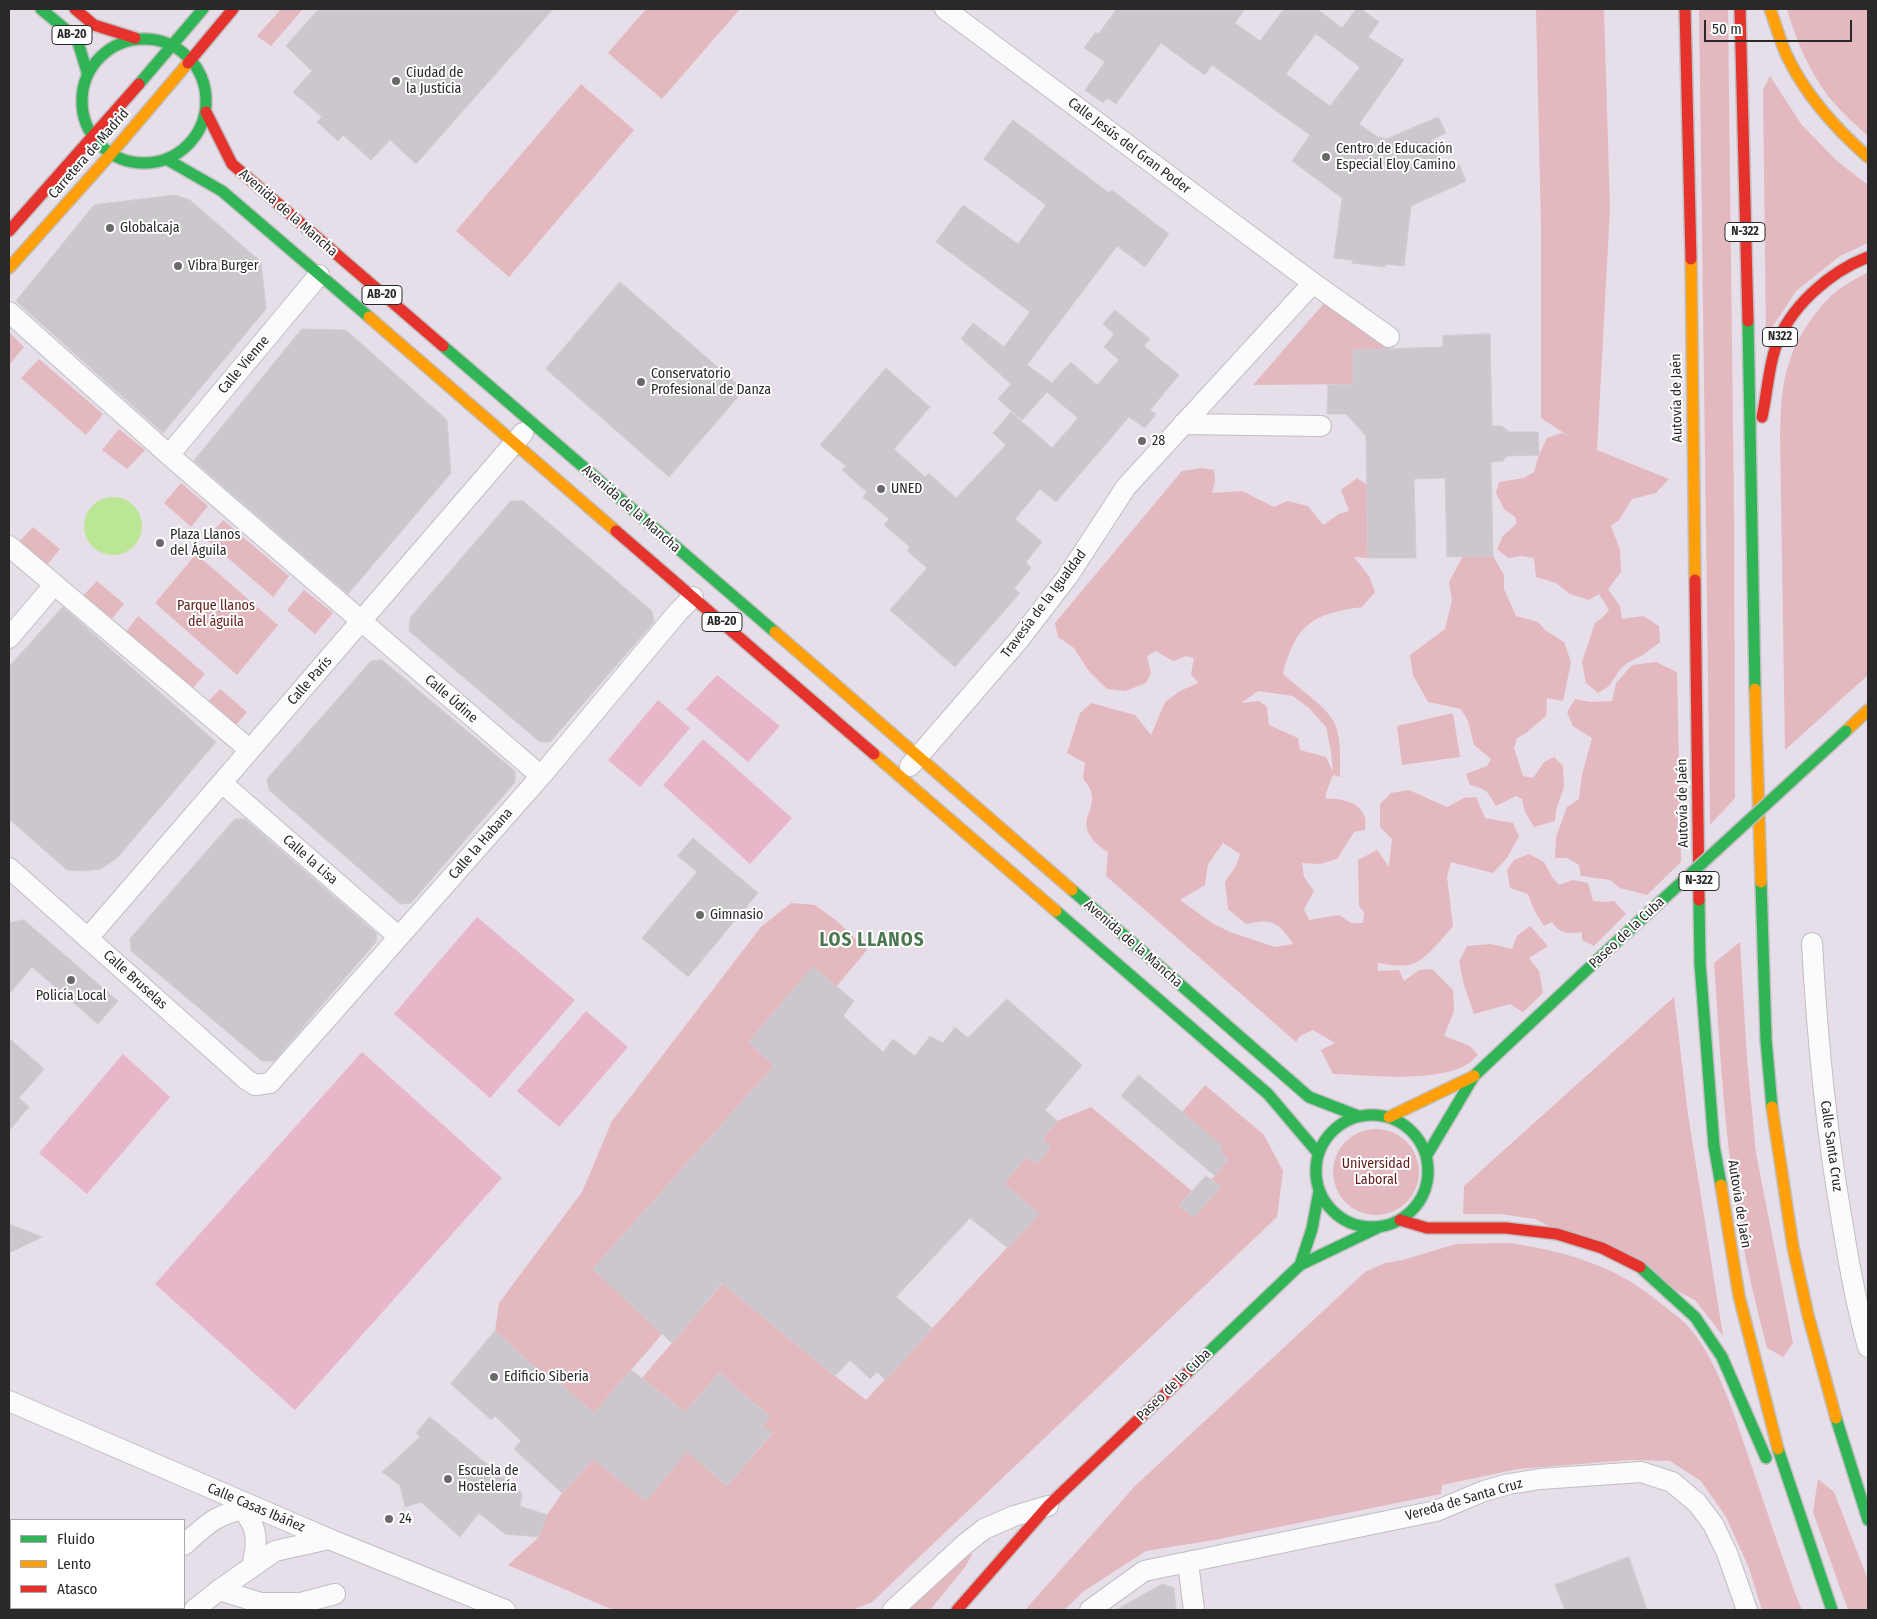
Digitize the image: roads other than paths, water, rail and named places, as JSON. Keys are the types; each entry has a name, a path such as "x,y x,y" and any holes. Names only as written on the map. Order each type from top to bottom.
{"main road":[{"name":"AB-20","path":"41,9 77,40 87,72"},
{"name":"Avenida de la Mancha","path":"74,9 94,25 135,38 154,38 172,44 191,59 205,84 206,112 232,164 919,756 1309,1097 1358,1116"},
{"name":"Carretera de Madrid","path":"9,231 203,9"},
{"name":"Carretera de Madrid","path":"9,268 110,154 233,9"},
{"name":"Autovía de Jaén","path":"1685,9 1689,136 1700,963 1714,1146 1739,1296 1779,1454 1832,1610"},
{"name":"N-322","path":"1740,9 1752,455 1756,747 1766,1040 1772,1110 1793,1247 1808,1315 1843,1445 1868,1520"},
{"path":"1770,9 1787,57 1815,104 1847,140 1868,157"},
{"name":"Avenida de la Mancha","path":"135,38 107,49 87,72 81,94 83,117 92,138 110,154 139,164 168,160 194,140 206,112"},
{"name":"Avenida de la Mancha","path":"168,160 222,191 693,597 1268,1094 1318,1153"},
{"name":"N322","path":"1752,455 1764,410 1770,371 1779,338 1797,310 1819,287 1844,268 1868,257"},
{"name":"Paseo de la Cuba","path":"1427,1155 1474,1076 1868,710"},
{"name":"Paseo de la Cuba","path":"1389,1117 1474,1076"},
{"path":"1300,1265 1379,1227 1400,1220 1415,1208 1425,1190 1429,1173 1427,1155 1419,1138 1406,1125 1389,1117 1374,1114 1358,1116 1341,1124 1327,1136 1318,1153 1316,1176 1319,1191 1326,1204 1343,1219 1364,1227 1379,1227"},
{"path":"1300,1265 1312,1229 1319,1191"},
{"path":"1400,1220 1427,1228 1506,1228 1557,1234 1602,1248 1639,1266 1695,1317 1722,1357 1769,1465"},
{"name":"Paseo de la Cuba","path":"957,1610 1048,1506 1300,1265"},
{"path":"1781,1492 1832,1610"}],"street":[{"name":"Calle Jesús del Gran Poder","path":"945,9 1313,283"},
{"name":"Avenida de la Mancha","path":"323,278 344,261"},
{"name":"Calle Vienne","path":"169,455 323,278"},
{"path":"1313,283 1390,337"},
{"name":"Travesía de la Igualdad","path":"919,756 1018,641 1068,576 1126,487 1313,283"},
{"path":"9,312 169,455 361,621"},
{"name":"Calle París","path":"88,938 531,423"},
{"path":"1183,424 1321,426"},
{"path":"9,546 250,750"},
{"path":"9,638 54,585"},
{"name":"Calle la Habana","path":"263,1084 270,1083 277,1076 541,776 678,612 693,597"},
{"name":"Calle Údine","path":"361,621 541,776"},
{"path":"901,777 919,756"},
{"name":"Calle la Lisa","path":"222,783 399,937"},
{"name":"Calle Bruselas","path":"11,874 88,938 247,1080 255,1085 263,1084"},
{"name":"Calle Santa Cruz","path":"1812,943 1816,1018 1824,1104 1856,1306 1868,1348"},
{"name":"Calle Casas Ibáñez","path":"9,1401 184,1477 243,1505 505,1610"},
{"name":"Vereda de Santa Cruz","path":"1090,1610 1144,1571 1436,1512 1484,1491 1510,1484 1540,1479 1642,1472 1672,1482 1698,1503 1713,1524 1727,1553 1747,1610"},
{"path":"184,1477 205,1500 206,1525"},
{"path":"185,1544 206,1525 243,1505 255,1533 256,1547 252,1566"},
{"name":"Paseo de la Cuba","path":"893,1610 984,1529 1014,1516 1048,1506"},
{"path":"194,1610 275,1551 329,1539"},
{"path":"1188,1563 1194,1610"},
{"path":"219,1590 261,1603 301,1603 335,1594"}],"place":[{"name":"Ciudad de la Justicia","path":"396,81"},
{"name":"Centro de Educación Especial Eloy Camino","path":"1326,157"},
{"name":"Globalcaja","path":"110,228"},
{"name":"Vibra Burger","path":"178,266"},
{"name":"Conservatorio Profesional de Danza","path":"641,382"},
{"name":"28","path":"1142,441"},
{"name":"UNED","path":"881,489"},
{"name":"Plaza Llanos del Águila","path":"160,543"},
{"name":"Gimnasio","path":"700,915"},
{"name":"Policía Local","path":"71,980"},
{"name":"Edificio Siberia","path":"494,1377"},
{"name":"Escuela de Hostelería","path":"448,1479"},
{"name":"24","path":"389,1519"}],"district":[{"name":"LOS LLANOS","path":"872,941"}],"park label":[{"name":"Parque llanos del águila","path":"216,614"},
{"name":"Universidad Laboral","path":"1376,1172"}]}
